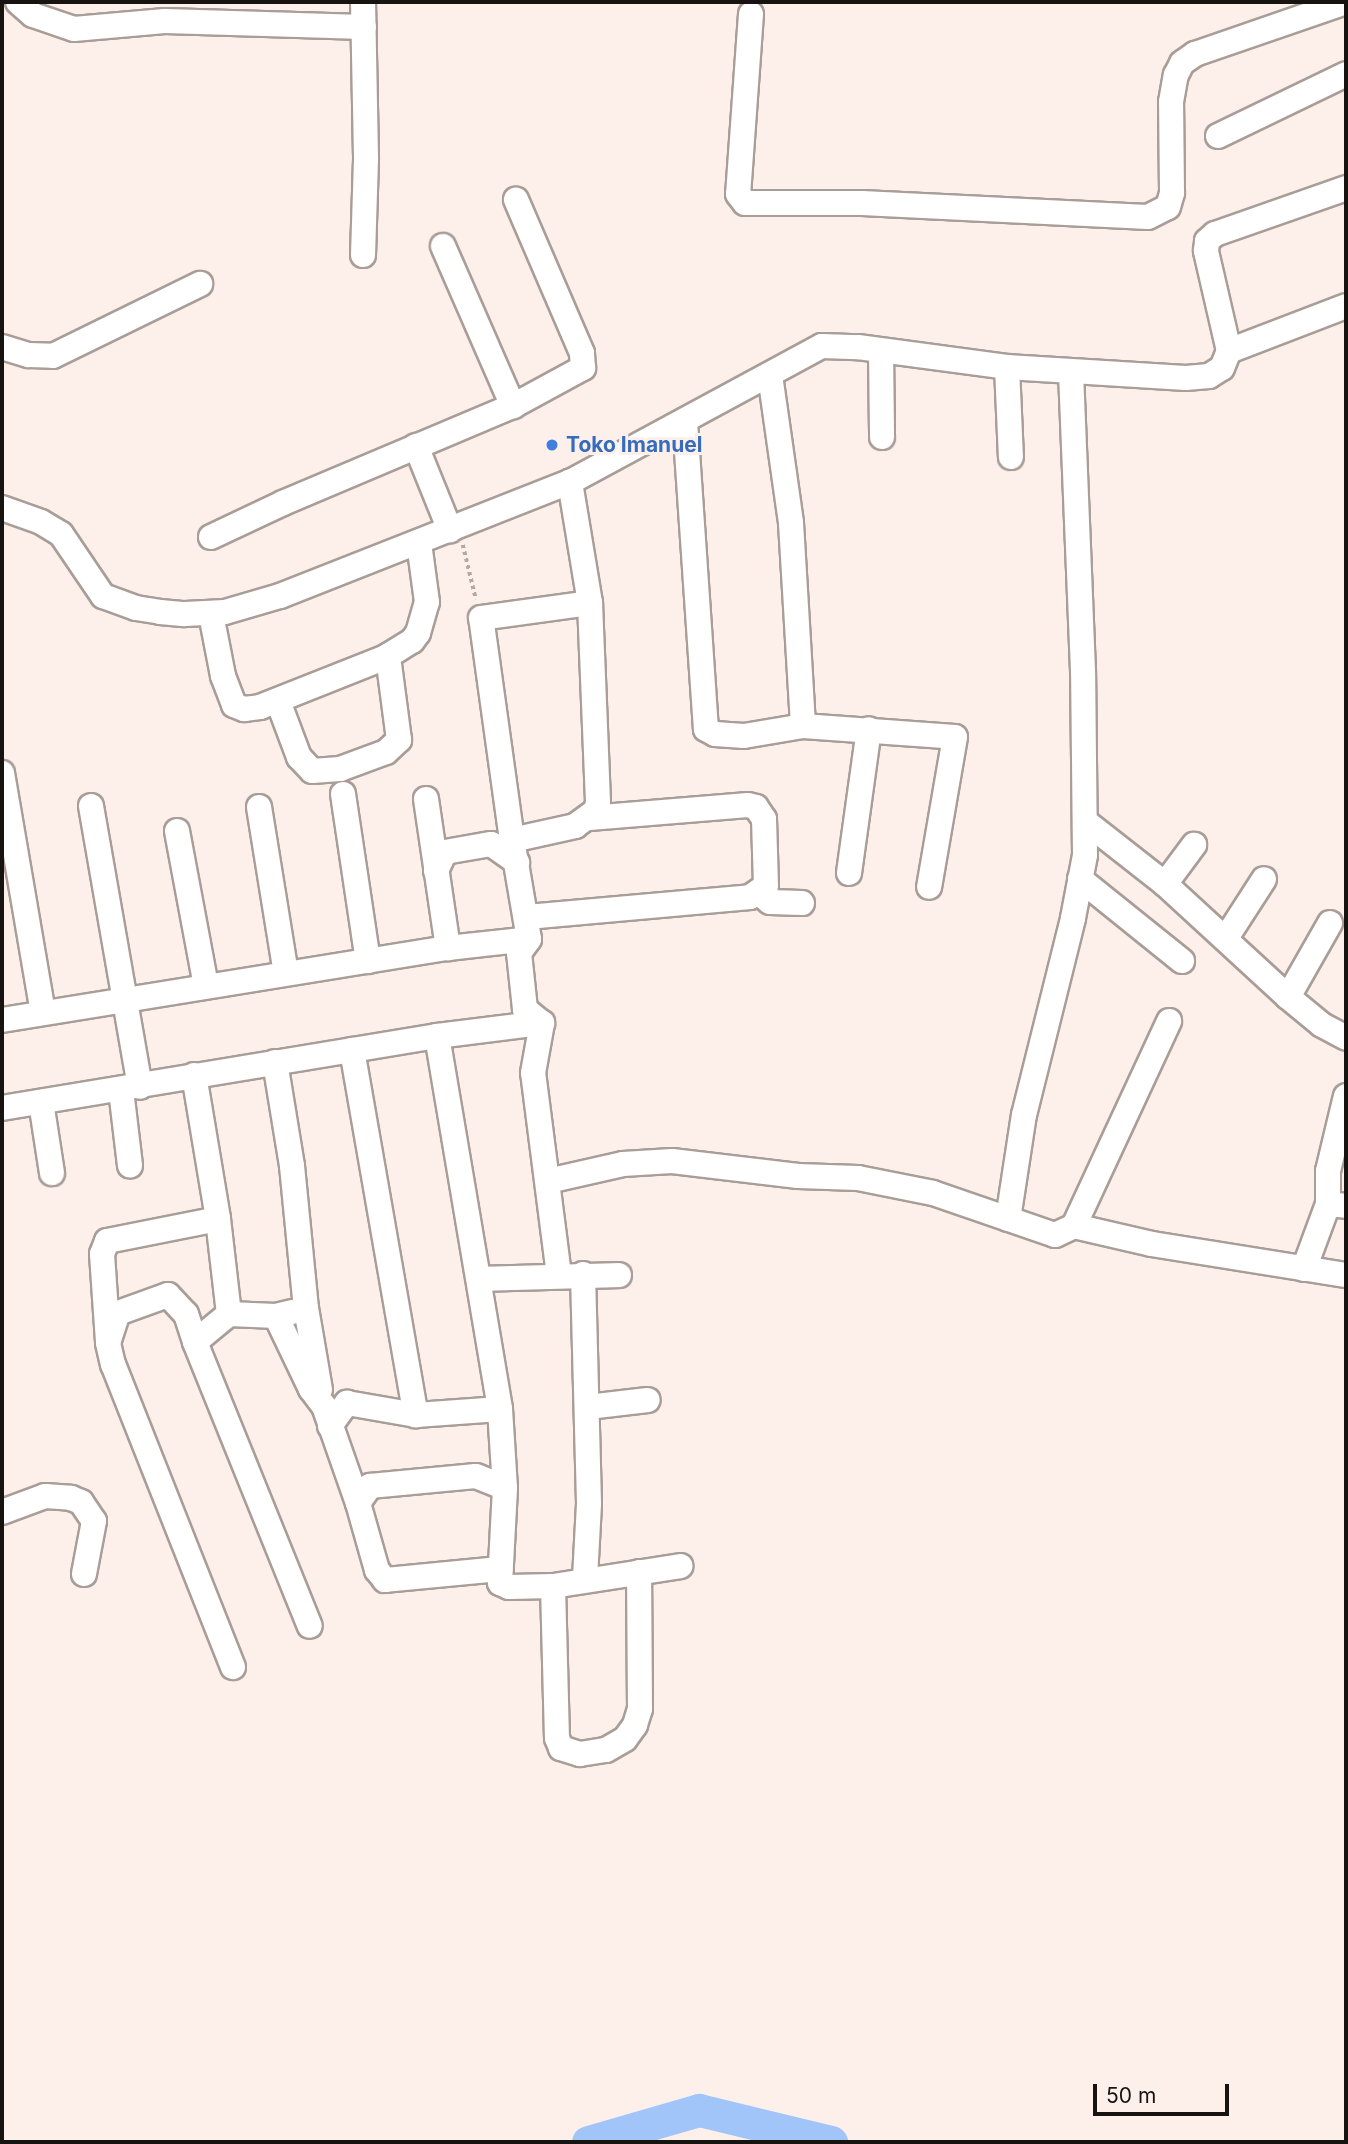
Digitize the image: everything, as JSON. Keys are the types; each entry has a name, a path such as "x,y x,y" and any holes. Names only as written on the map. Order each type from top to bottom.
{"street":[{"path":"18,2 33,15 74,29 164,11 364,27"},
{"path":"363,2 366,157 363,255"},
{"path":"751,14 738,194 745,203 874,204 1149,217 1168,207 1172,193 1171,102 1176,75 1182,63 1195,54 1346,2"},
{"path":"1218,136 1279,109 1346,74"},
{"path":"2,508 41,522 61,534 103,596 136,608 211,614 281,596 570,482 822,346 1007,367 1209,376 1223,368 1229,351 1206,251 1207,241 1215,234 1346,188"},
{"path":"211,537 513,406 575,376 585,364 516,200"},
{"path":"443,246 513,406"},
{"path":"2,347 29,355 53,355 200,284"},
{"path":"1229,351 1346,306"},
{"path":"881,351 882,437"},
{"path":"1007,367 1011,457"},
{"path":"1008,1219 1024,1115 1080,879 1086,822 1071,371"},
{"path":"770,375 791,523 803,726"},
{"path":"685,422 706,729 715,734 744,736 803,726 955,737 929,887"},
{"path":"416,446 454,528"},
{"path":"436,871 445,852 491,844 514,851 575,826 590,818 596,811 598,802 590,603 570,482"},
{"path":"211,614 223,676 234,705 244,709 278,701 388,656 412,641 423,618 427,593 419,543"},
{"path":"542,1023 525,1009 519,953 528,928 514,851 481,618 590,603"},
{"path":"278,701 299,757 312,771 340,769 386,752 399,740 388,656"},
{"path":"849,873 869,729"},
{"path":"2,773 43,1013"},
{"path":"343,793 368,961"},
{"path":"426,799 448,948"},
{"path":"2,1020 448,948 528,928 750,897 759,893 767,881 764,819 756,807 748,805 590,818"},
{"path":"91,806 124,999 131,1088 130,1165"},
{"path":"260,807 286,974"},
{"path":"1086,822 1165,884 1226,938 1256,970 1322,1025 1346,1038"},
{"path":"177,831 206,986"},
{"path":"1165,884 1194,845"},
{"path":"1080,879 1182,961"},
{"path":"1226,938 1264,879"},
{"path":"759,893 770,902 802,903"},
{"path":"1289,997 1330,923"},
{"path":"1074,1226 1169,1021"},
{"path":"2,1108 352,1049 542,1023"},
{"path":"542,1023 533,1073 548,1181 571,1275 588,1407 589,1504 584,1579"},
{"path":"437,1036 500,1409 505,1488 500,1583 509,1587 553,1586 680,1566"},
{"path":"352,1049 416,1415"},
{"path":"275,1062 292,1166 306,1308 327,1416 358,1503 377,1570 385,1580 500,1569"},
{"path":"194,1075 218,1219 228,1310"},
{"path":"1304,1269 1337,1205 1328,1171 1346,1096"},
{"path":"41,1102 52,1173"},
{"path":"548,1181 623,1164 671,1161 798,1176 858,1178 933,1193 1055,1234 1074,1226 1152,1244 1346,1275"},
{"path":"218,1219 105,1243 102,1254 108,1343 113,1364 233,1667"},
{"path":"480,1279 619,1275"},
{"path":"108,1343 118,1313 168,1295 186,1314 310,1626"},
{"path":"186,1314 228,1310 276,1316 306,1308"},
{"path":"195,1342 228,1310"},
{"path":"276,1316 327,1416"},
{"path":"588,1407 648,1400"},
{"path":"327,1416 346,1403 416,1415 500,1409"},
{"path":"358,1503 370,1486 476,1476 505,1488"},
{"path":"2,1512 45,1496 71,1497 81,1502 94,1521 93,1539 84,1574"},
{"path":"553,1586 557,1738 561,1748 580,1755 606,1751 625,1739 635,1725 640,1709 639,1572"}],"path":[{"path":"454,528 481,618"}],"waterway":[{"path":"588,2142 699,2110 831,2142"}],"place":[{"name":"Toko Imanuel","path":"552,445"}]}
